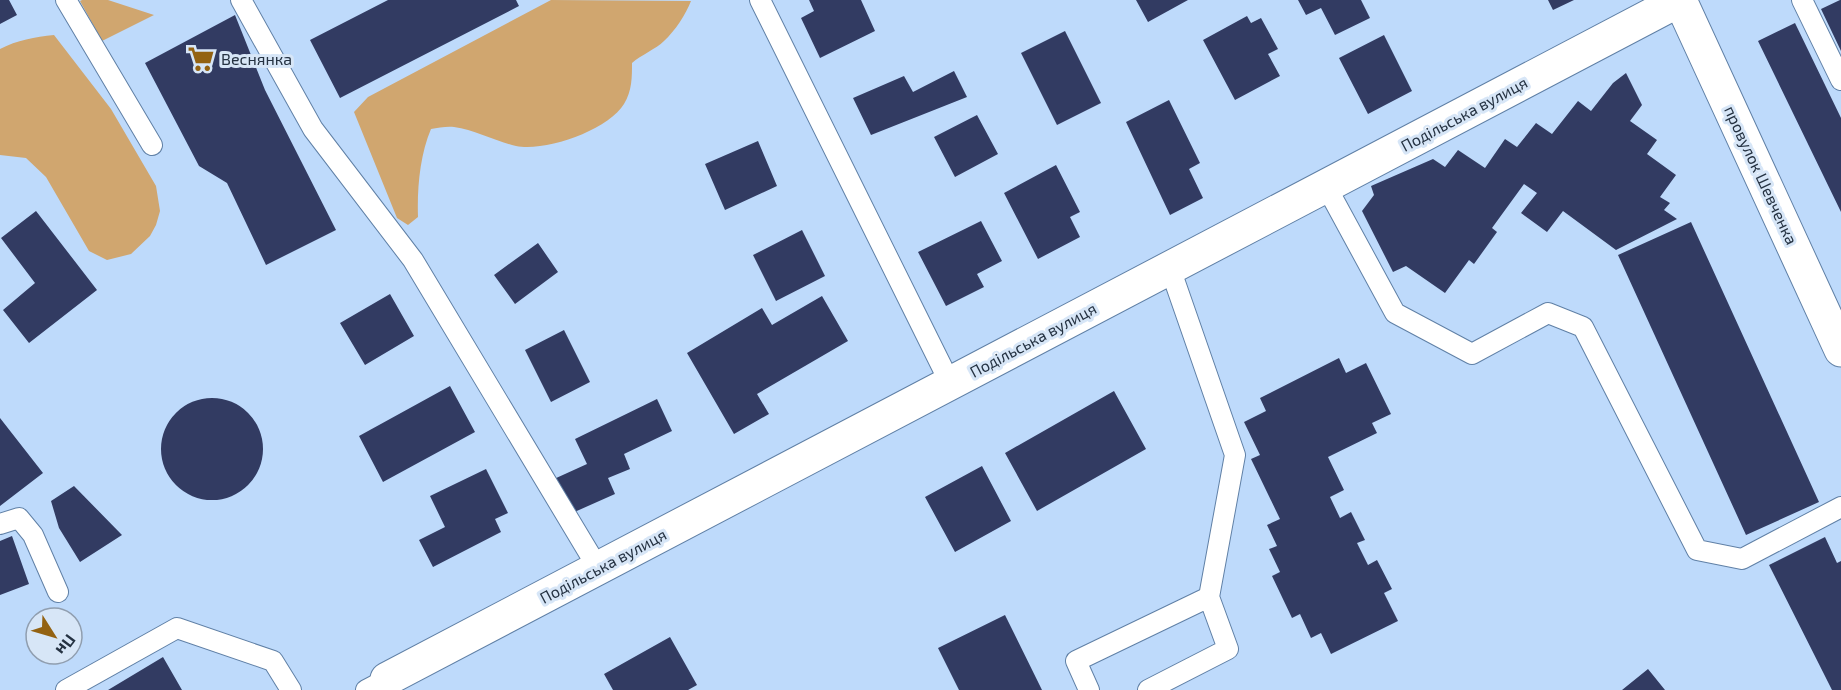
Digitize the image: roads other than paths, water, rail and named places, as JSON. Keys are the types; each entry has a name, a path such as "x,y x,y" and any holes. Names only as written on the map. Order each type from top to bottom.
{"street":[{"name":"Подільська вулиця","path":"377,685 1680,0"},
{"name":"провулок Шевченка","path":"1680,0 1841,350"}],"lane":[{"path":"66,0 152,145"},
{"path":"241,0 313,129 413,260 598,568"},
{"path":"760,0 950,383"},
{"path":"1802,0 1841,80"},
{"path":"1326,186 1395,314 1472,354 1548,313 1582,327 1696,550 1742,559 1841,507"},
{"path":"1148,690 1228,649 1209,597 1235,455 1170,268"},
{"path":"0,524 19,519 33,536 57,592"},
{"path":"1089,690 1076,661 1209,597"},
{"path":"66,690 177,628 273,661 291,690"}],"place":[{"name":"Веснянка","path":"201,59"}]}
